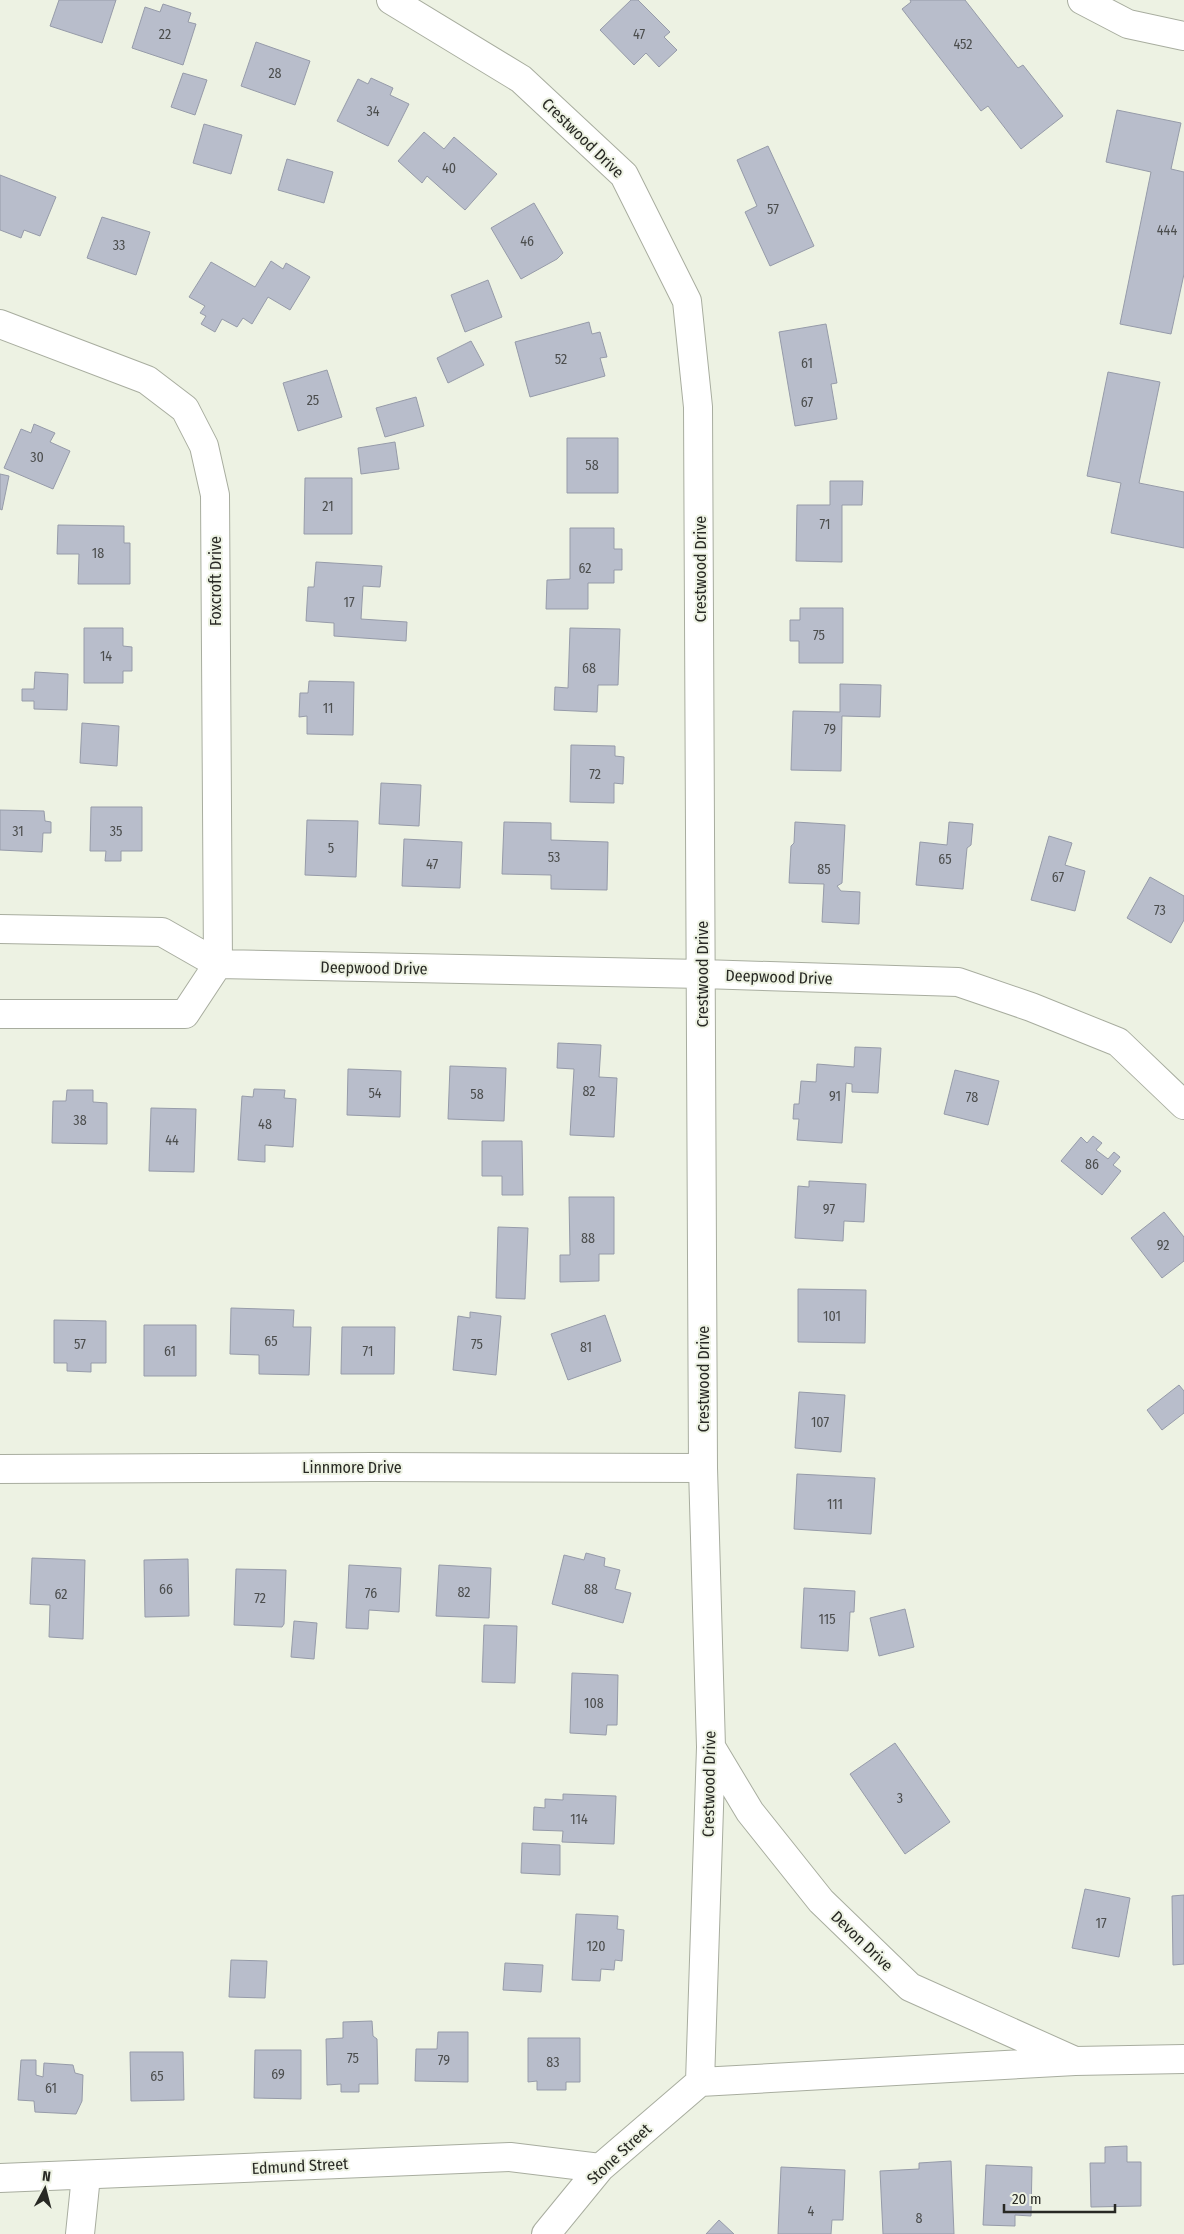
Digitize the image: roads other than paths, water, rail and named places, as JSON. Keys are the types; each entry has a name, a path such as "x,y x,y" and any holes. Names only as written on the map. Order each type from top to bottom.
{"street":[{"name":"Crestwood Drive","path":"391,0 521,79 624,175 687,301 698,407 703,1468 712,1747 700,2082"},
{"path":"1082,0 1128,24 1184,36"},
{"name":"Foxcroft Drive","path":"0,324 147,380 185,409 204,446 215,495 218,964"},
{"name":"Deepwood Drive","path":"0,929 162,932 218,964 702,974 958,982 1031,1007 1118,1042 1184,1106"},
{"path":"0,1014 185,1014 218,964"},
{"name":"Linnmore Drive","path":"0,1469 703,1468"},
{"name":"Devon Drive","path":"712,1747 750,1812 821,1901 910,1987 1075,2061"},
{"name":"Devon Drive","path":"700,2082 1075,2061 1184,2059"},
{"name":"Stone Street","path":"546,2234 600,2168 700,2082"},
{"name":"Edmund Street","path":"0,2178 86,2176 510,2157 600,2168"},
{"path":"80,2234 86,2176"}]}
